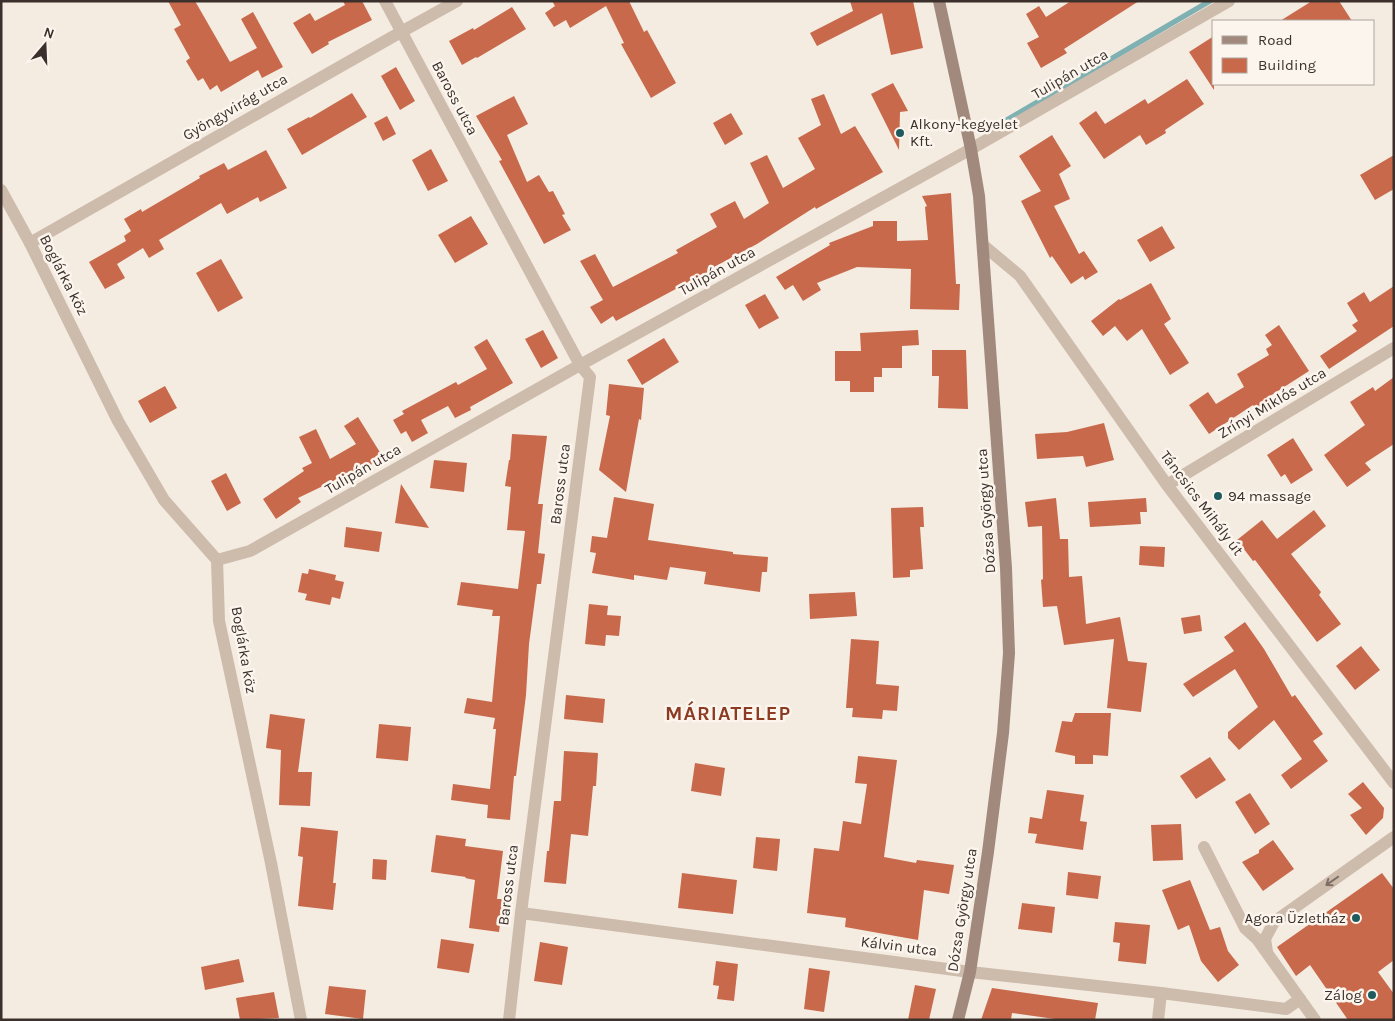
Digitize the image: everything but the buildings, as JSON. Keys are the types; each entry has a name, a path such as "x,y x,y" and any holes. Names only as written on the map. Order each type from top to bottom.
{"main road":[{"name":"Dózsa György utca","path":"938,1 971,149 979,196 1006,568 1009,653 1003,732 988,852 970,972 958,1020"}],"street":[{"name":"Baross utca","path":"385,1 580,365 590,377 509,1020"},
{"name":"Gyöngyvirág utca","path":"30,243 457,1"},
{"name":"Tulipán utca","path":"217,560 250,551 580,365 971,149 1229,1"},
{"name":"Boglárka köz","path":"1,190 30,243 118,421 164,500 217,560 219,621 271,863 301,1020"},
{"name":"Táncsics Mihály út","path":"983,245 1020,276 1167,485 1394,782"},
{"name":"Zrínyi Miklós utca","path":"1167,485 1394,348"},
{"path":"1267,952 1265,939 1274,922 1394,837"},
{"path":"1204,847 1245,928 1258,939 1315,1020"},
{"name":"Kálvin utca","path":"521,913 970,972 1286,1009 1300,999"},
{"path":"1158,1020 1161,993"}],"waterway":[{"path":"1000,124 1210,1"}],"place":[{"name":"Alkony-kegyelet Kft.","path":"900,133"},
{"name":"94 massage","path":"1218,496"},
{"name":"Agora Üzletház","path":"1356,918"},
{"name":"Zálog","path":"1372,995"}],"district":[{"name":"MÁRIATELEP","path":"728,713"}]}
